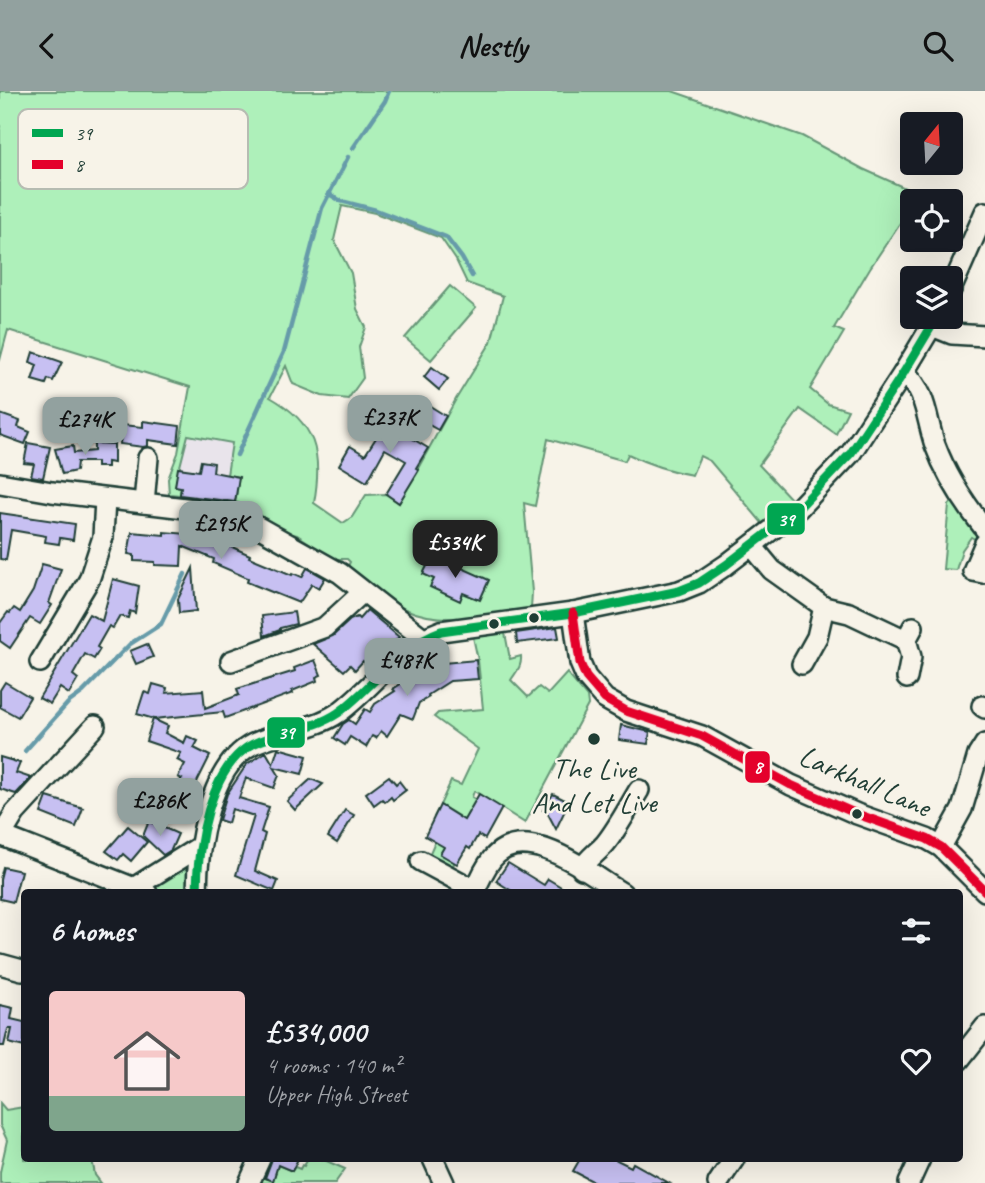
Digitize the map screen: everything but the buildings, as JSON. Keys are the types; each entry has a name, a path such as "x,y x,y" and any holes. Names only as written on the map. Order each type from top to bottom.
{"street":[{"path":"961,266 985,212"},
{"path":"197,889 199,847 203,828 213,798 227,770 242,751 253,744 320,723 337,714 369,688 409,647 441,631 573,613 679,591 699,583 794,512 851,453 929,329"},
{"path":"945,329 952,334 985,335"},
{"path":"904,372 914,380 921,392 935,445 948,473 985,529"},
{"path":"144,503 148,458"},
{"path":"0,483 105,499 235,514 340,573 423,638"},
{"path":"40,662 89,580 103,537 105,499"},
{"path":"983,573 973,571 985,543"},
{"path":"752,546 772,569 824,607 910,634 911,657 907,678"},
{"path":"231,661 325,627 363,592"},
{"path":"802,664 817,637 824,607"},
{"name":"Larkhall Lane","path":"573,613 580,663 586,677 605,699 626,711 702,736 791,785 857,814 927,839 941,847 985,891"},
{"path":"95,726 15,813 0,836 138,889"},
{"path":"941,847 959,816 978,755 985,744"},
{"path":"582,869 587,859 599,851 614,832 639,790"},
{"path":"475,889 494,857 519,844 550,850 615,889"},
{"path":"142,889 199,847"},
{"path":"421,861 470,889"},
{"path":"0,964 21,970"},
{"path":"963,1055 985,1027"},
{"path":"249,1183 259,1162"},
{"path":"434,1162 444,1183"},
{"path":"718,1183 732,1162"},
{"path":"909,1183 919,1162"}],"shaded area":[{"path":"187,435 233,443 227,474 239,477 235,504 180,495 181,487 175,486"}],"green space":[{"path":"0,91 672,91 802,136 907,189 900,189 900,223 834,328 844,332 810,389 828,404 848,410 836,434 800,409 759,465 793,501 763,524 710,461 700,456 692,475 659,467 628,454 625,461 548,439 535,506 524,503 532,592 531,609 451,618 420,614 397,605 348,566 350,562 347,559 334,559 297,535 279,531 235,504 239,477 227,475 232,443 188,435 175,486 181,487 180,495 169,494 168,479 178,453 190,387 8,330 0,360","holes":["342,206 375,213 441,238 467,283 503,296 491,342 456,399 399,503 386,494 366,495 352,517 343,523 314,503 317,485 316,454 307,429 298,417 270,397 286,366 293,384 322,396 348,399 363,378 359,347 366,327 357,309 351,273 334,240"]},
{"path":"450,286 476,308 431,360 405,338"},
{"path":"955,498 984,537 980,542 971,537 962,550 956,570 943,569 949,505"},
{"path":"505,633 510,659 521,656 520,666 511,680 528,697 539,687 548,694 567,673 587,697 588,705 525,823 474,791 472,797 480,802 452,868 429,855 443,823 434,817 437,811 456,821 458,816 440,805 451,781 461,785 478,749 434,717 438,713 483,709 473,637"},
{"path":"188,865 190,868 190,889 156,889 154,885"},
{"path":"0,1103 6,1110 21,1108 21,1162 93,1162 95,1175 101,1183 0,1183 7,1140 0,1125"},
{"path":"306,1162 329,1162 345,1169 335,1183 259,1183 261,1177 273,1180 278,1165 292,1171 295,1167 300,1169"}],"waterway":[{"path":"353,148 389,91"},
{"path":"237,455 284,352 322,208 348,157"},
{"path":"329,194 341,201 376,210 446,237 472,276"},
{"path":"25,751 68,703 83,692 130,644 161,624 185,574"}],"transit line":[{"name":"39","path":"197,889 208,810 226,770 238,755 253,744 318,723 338,713 412,646 441,631 573,613 679,591 699,583 795,512 851,453 930,329"},
{"name":"8","path":"573,613 580,663 586,677 605,699 626,711 702,736 791,785 857,814 927,839 941,847 985,891"}],"place":[{"name":"The Live And Let Live","path":"594,739"}]}
